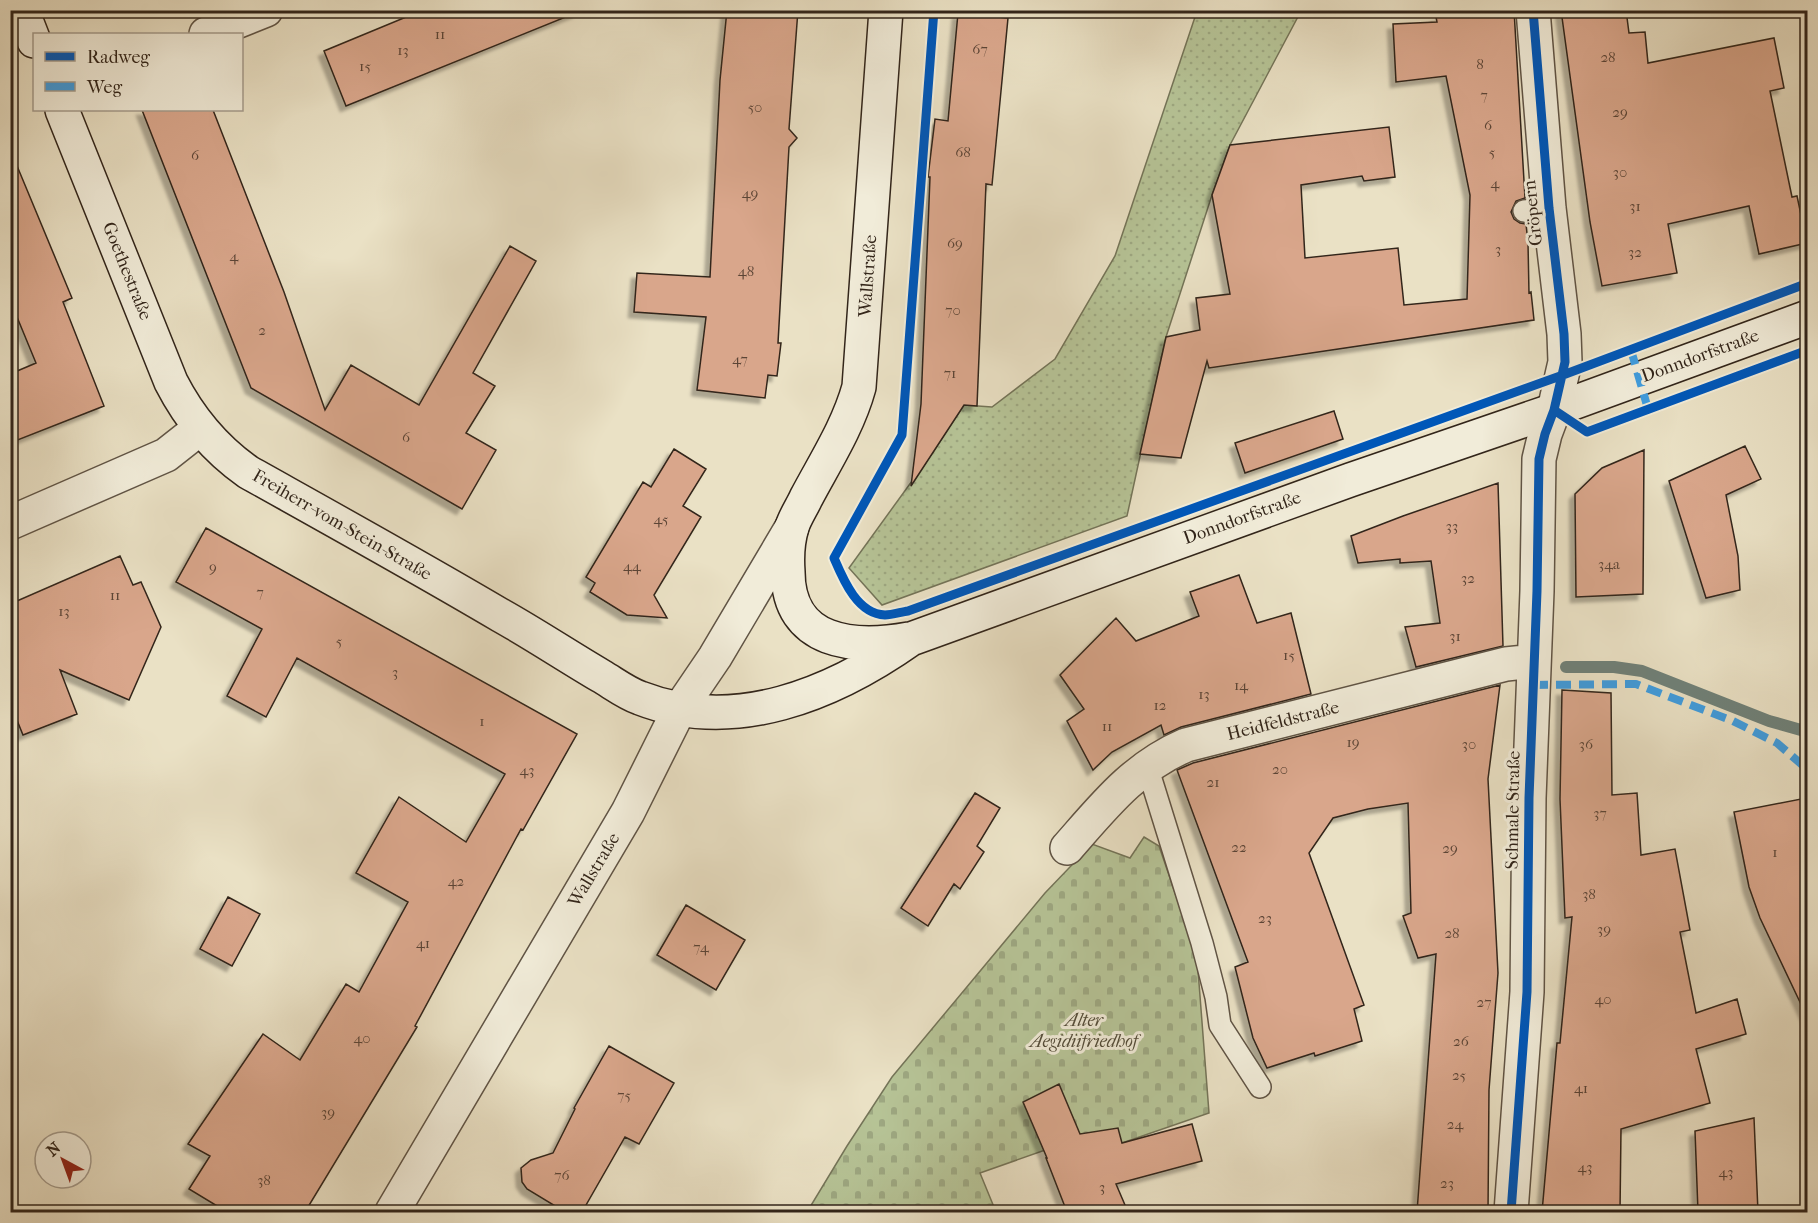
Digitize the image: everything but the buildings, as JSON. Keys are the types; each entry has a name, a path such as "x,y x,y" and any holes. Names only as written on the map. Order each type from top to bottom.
{"main road":[{"path":"22,10 33,38"},
{"path":"208,33 266,10"},
{"name":"Wallstraße","path":"392,1212 628,813 679,710 715,657 792,527 854,405 859,387 885,10"},
{"name":"Gröpern","path":"1533,10 1536,209 1564,334 1565,362 1554,410"},
{"name":"Goethestraße","path":"62,111 171,382 200,429"},
{"name":"Donndorfstraße","path":"679,710 703,713 728,712 782,704 813,693 878,662 911,639 1808,317"},
{"name":"Schmale Straße","path":"1511,1212 1527,992 1529,798 1539,459 1554,410"},
{"path":"10,523 166,455 200,429"},
{"name":"Freiherr-vom-Stein-Straße","path":"200,429 225,455 248,472 502,616 638,698 679,710"},
{"name":"Wallstraße","path":"792,527 788,559 790,594 798,611 810,627 830,637 853,642 882,644 911,639"},
{"name":"Heidfeldstraße","path":"1067,848 1120,788 1147,766 1186,745 1506,663 1534,661"}],"lane":[{"path":"1147,766 1204,952 1216,997 1220,1025 1260,1087"}],"green space":[{"path":"1197,11 1301,11 1230,145 1212,195 1166,337 1127,516 882,605 849,568 964,405 992,407 1055,359 1115,256"},
{"name":"Alter Aegidiifriedhof","path":"1144,837 1159,846 1197,957 1209,1113 1122,1143 1048,1149 980,1173 996,1212 807,1212 892,1077 1045,893 1092,844 1130,858"}],"waterway":[{"path":"1566,667 1614,667 1642,671 1769,721 1808,732"}],"marked path":[{"path":"1631,350 1648,409"},
{"path":"1533,685 1636,684 1733,721 1777,743 1808,770"}],"cycle path":[{"path":"934,10 902,435 834,558 852,594 866,609 875,613 888,615 908,611 1563,375 1808,283"},
{"path":"1511,1212 1527,992 1529,798 1537,591 1539,459 1554,410 1565,362 1564,334 1549,208 1533,10"},
{"path":"1554,410 1587,432 1808,350"}]}
